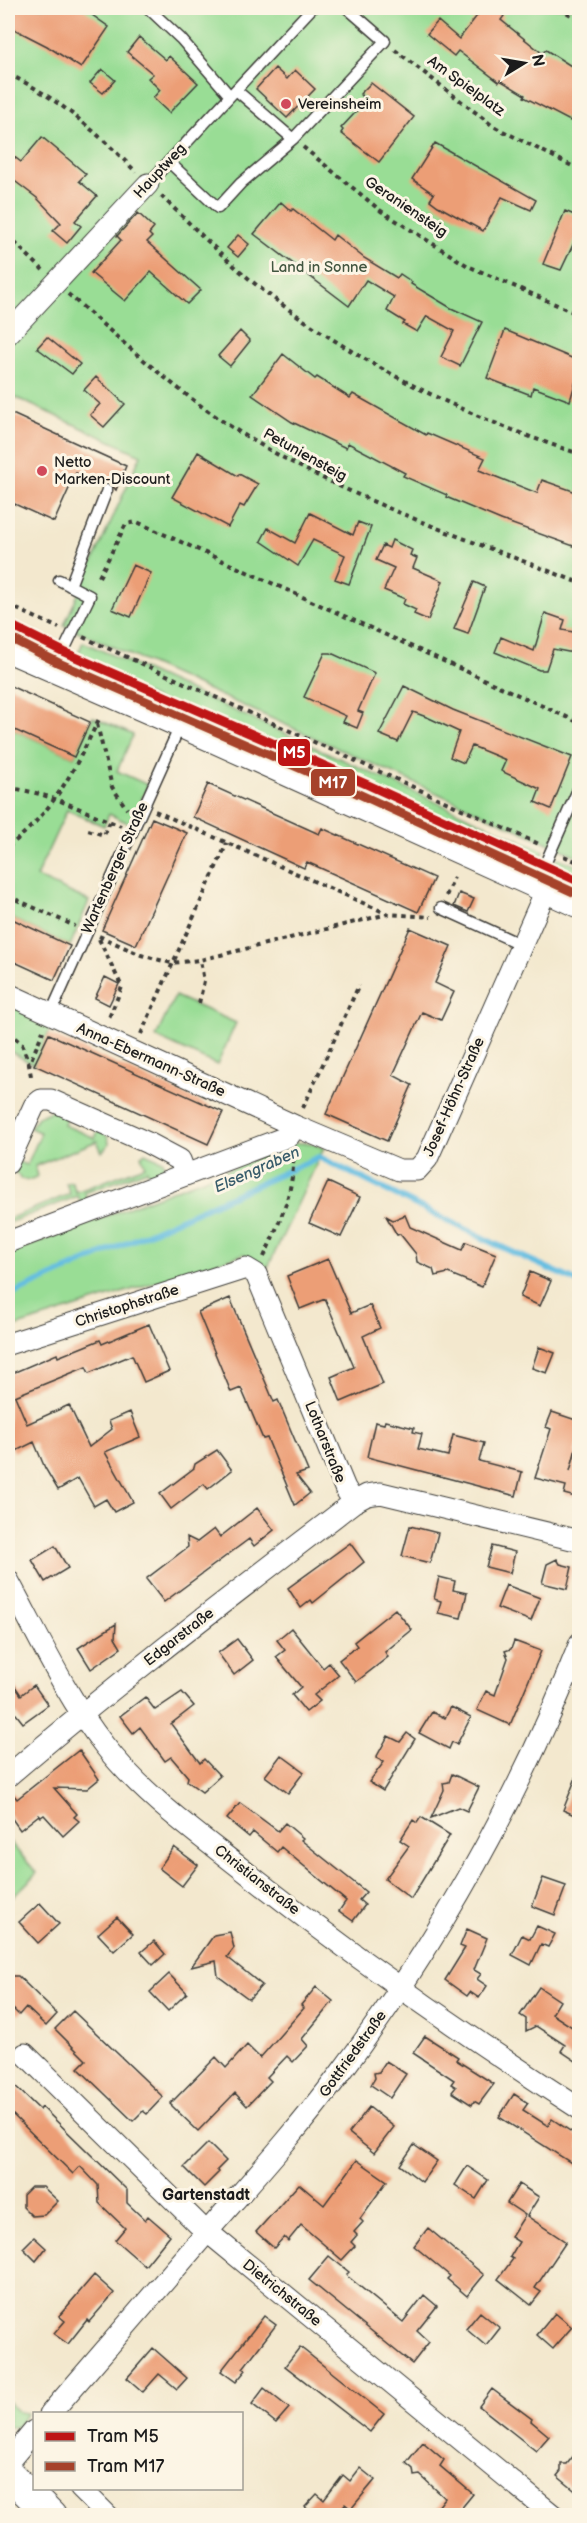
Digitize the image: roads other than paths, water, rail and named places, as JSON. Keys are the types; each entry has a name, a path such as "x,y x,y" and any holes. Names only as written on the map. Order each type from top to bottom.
{"street":[{"name":"Hauptweg","path":"8,334 148,184"},
{"path":"8,647 182,723 579,903"},
{"name":"Josef-Höhn-Straße","path":"296,1125 399,1170 417,1170 427,1160 522,945 542,886"},
{"name":"Anna-Ebermann-Straße","path":"8,994 296,1125"},
{"path":"8,1163 34,1106 41,1100 51,1100 148,1143 180,1160 185,1173"},
{"path":"8,1242 185,1173 289,1136 296,1125"},
{"name":"Christophstraße","path":"8,1344 251,1271"},
{"name":"Lotharstraße","path":"251,1271 345,1488 354,1503"},
{"path":"354,1503 367,1495 381,1493 579,1541"},
{"name":"Edgarstraße","path":"8,1776 81,1713 354,1503"},
{"name":"Christianstraße","path":"8,1580 81,1713 131,1777 171,1813 400,1989 579,2109"},
{"name":"Gottfriedstraße","path":"52,2412 306,2117 400,1989 451,1905 501,1815 542,1732 579,1643"},
{"name":"Dietrichstraße","path":"25,2054 208,2232 554,2516"},
{"path":"8,2462 32,2438"},
{"path":"8,2474 51,2516"},
{"path":"82,2490 108,2516"}],"lane":[{"path":"148,8 233,93 293,139"},
{"name":"Hauptweg","path":"148,184 312,8"},
{"path":"169,162 218,208 241,183 293,139 385,41 347,8"},
{"path":"70,586 107,490"},
{"path":"56,668 90,596 59,580"},
{"name":"Wartenberger Straße","path":"50,1014 182,723"},
{"path":"542,886 553,848 579,785"},
{"path":"441,908 522,945"}],"waterway":[{"name":"Elsengraben","path":"8,1296 319,1157 497,1245 580,1283"}],"tram line":[{"name":"M5","path":"8,624 64,652 366,784 580,882"},
{"name":"M17","path":"8,637 59,663 361,795 575,893"}],"place":[{"name":"Vereinsheim","path":"286,104"},
{"name":"Netto Marken-Discount","path":"42,471"}],"district":[{"name":"Gartenstadt","path":"206,2195"}],"park label":[{"name":"Land in Sonne","path":"319,267"}]}
